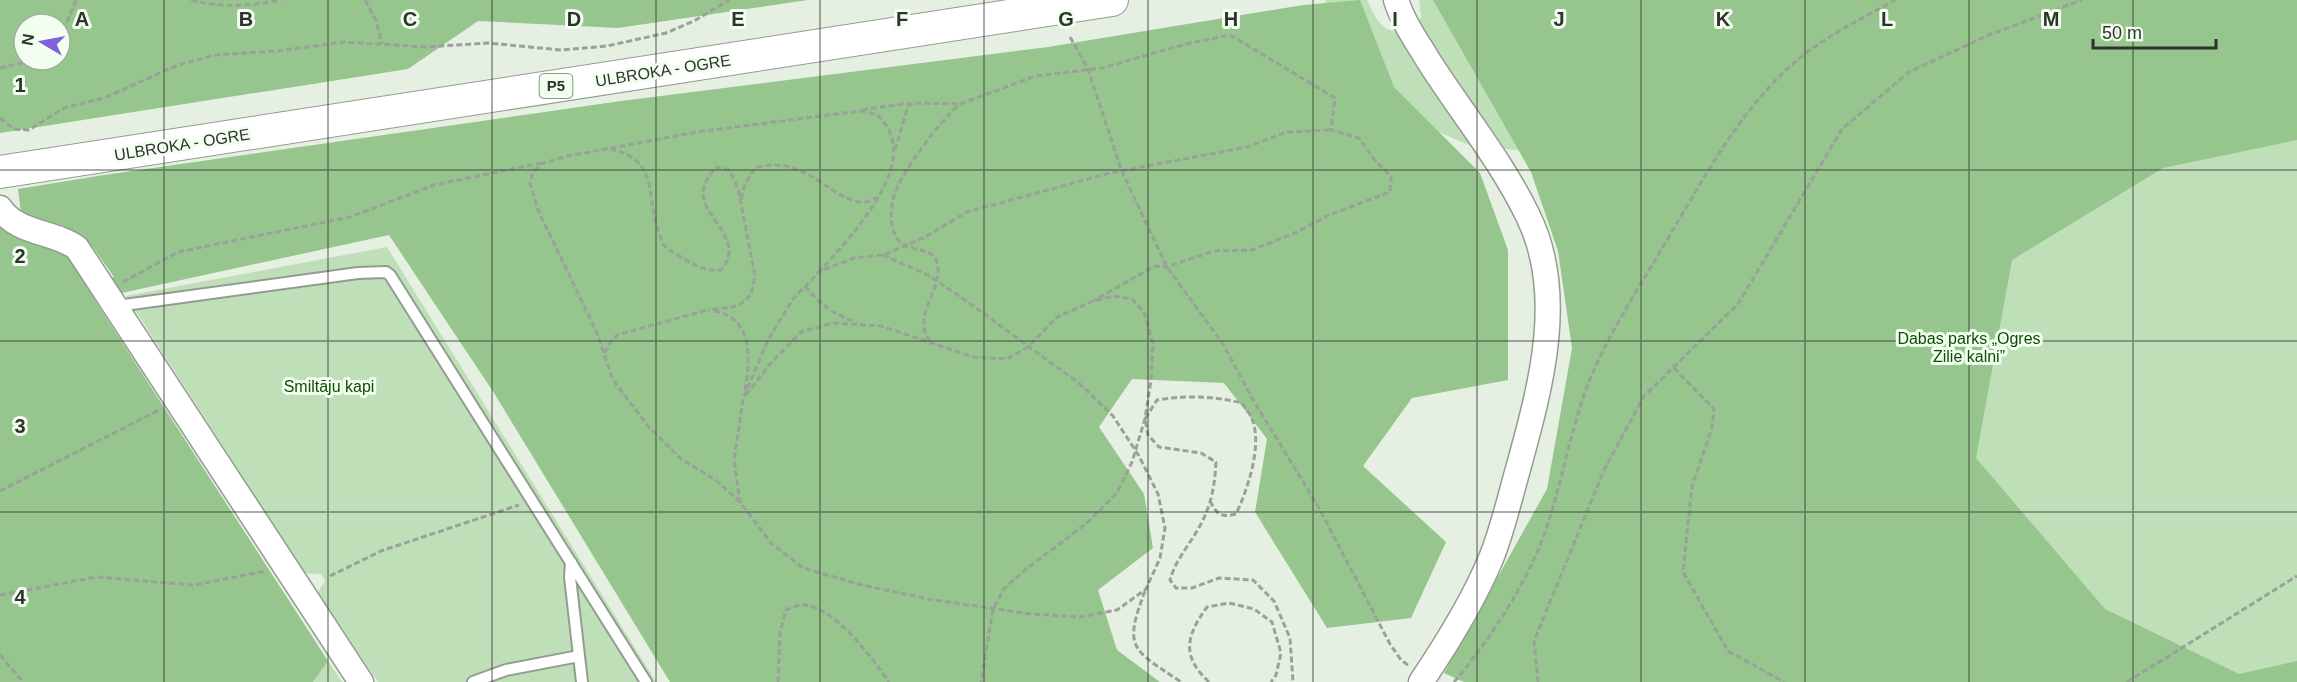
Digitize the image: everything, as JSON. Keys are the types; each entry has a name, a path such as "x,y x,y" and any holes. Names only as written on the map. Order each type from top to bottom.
{"main road":[{"name":"ULBROKA - OGRE","path":"0,172 1112,0"}],"street":[{"path":"1396,0 1401,17 1440,80 1506,175 1529,218 1541,250 1547,287 1547,334 1536,406 1492,555 1468,606 1423,679"},
{"path":"0,208 18,225 57,237 77,248 361,682"}],"lane":[{"path":"112,299 386,272 646,682"},
{"path":"571,562 570,578 582,682"},
{"path":"474,682 506,670 579,656"}],"path":[{"path":"191,0 233,6 281,0"},
{"path":"365,0 376,20 382,44"},
{"path":"0,118 14,129 29,130 64,108 104,98 178,65 215,55 277,51 344,42 425,47 488,43 561,50 607,46 649,38 674,30 729,0"},
{"path":"1454,682 1472,660 1514,595 1538,547 1547,525 1584,396 1607,341 1725,145 1767,88 1795,61 1809,50 1894,0"},
{"path":"1538,682 1534,641 1604,470 1644,396 1738,304 1842,129 1909,72 1989,35 2082,0"},
{"path":"931,343 926,336 923,324 926,307 937,280 936,259 930,252 906,245 898,240 892,225 892,208 896,189 948,114 960,104 1036,76 1102,68 1186,44 1230,35 1335,98 1331,130"},
{"path":"1070,37 1088,69 1122,172 1167,267 1223,344 1252,398 1319,508 1390,644 1401,660 1423,679"},
{"path":"112,299 178,252 350,217 434,185 697,132 914,103 960,104"},
{"path":"743,399 768,340 793,299 850,237 877,197 891,172 903,117 908,106 914,103"},
{"path":"860,111 878,116 890,130 895,150"},
{"path":"743,399 770,364 801,332 833,323 881,326 973,357 1007,359 1028,347 1057,317 1093,301 1155,266 1167,267 1214,251 1252,250 1297,232 1329,215 1390,192 1392,176 1376,162 1359,138 1331,130 1287,132 1247,147 1110,173 967,212 923,238 883,255 854,258 820,271"},
{"path":"604,354 617,334 708,310 738,306 751,296 755,276 738,188 729,170 717,167 706,177 702,193 708,212 722,229 730,247 729,260 721,270 708,271 663,243 656,222 652,191 642,168 633,158 622,152 607,149"},
{"path":"543,163 533,172 530,183 538,210 597,333 613,380 648,426 680,458 717,481 740,502 771,543 803,568 862,585 928,599 1031,614 1080,617 1117,609 1146,589"},
{"path":"740,201 745,184 755,168 769,164 788,166 806,172 850,200 864,202 877,197"},
{"path":"883,255 937,280 1080,384 1113,416 1135,450 1158,494 1165,528 1160,558 1135,619 1132,636 1138,651 1181,682"},
{"path":"805,286 818,302 833,313 862,325"},
{"path":"981,682 993,609 1004,589 1088,522 1117,493 1132,462 1145,419 1151,380 1153,343 1144,312 1132,299 1114,296 1093,301"},
{"path":"708,310 723,312 738,322 747,340 749,364 734,460 740,502"},
{"path":"1674,368 1714,409 1712,428 1692,486 1683,572 1728,651 1784,682"},
{"path":"1210,501 1217,514 1225,517 1236,514 1247,491 1255,453 1253,420 1242,403 1216,396 1179,396 1157,400 1145,419 1148,435 1159,447 1201,453 1216,462 1214,484 1206,515 1174,566 1170,580 1176,588 1192,588 1220,578 1253,580 1274,601 1290,638 1293,682"},
{"path":"0,490 178,401"},
{"path":"330,576 381,551 532,501"},
{"path":"0,595 97,577 194,585 285,567"},
{"path":"2127,682 2297,576"},
{"path":"1209,682 1196,670 1189,647 1193,626 1207,608 1229,603 1254,609 1272,622 1281,652 1276,675 1271,682"},
{"path":"778,682 780,633 786,610 803,604 824,611 862,645 889,682"},
{"path":"0,655 23,682"}],"green space":[{"path":"0,0 808,0 618,28 478,21 408,69 0,133"},
{"name":"Dabas parks „Ogres Zilie kalni”","path":"1326,0 1367,0 1380,23 1390,30 1397,31 1416,27 1421,17 1419,0 2297,0 2297,682 1463,682 1476,666 1644,305 1542,152 1471,146 1407,118 1324,31"},
{"path":"1360,0 1394,87 1480,173 1508,250 1508,380 1412,398 1363,466 1446,542 1411,618 1327,628 1255,512 1267,439 1224,383 1132,379 1099,427 1144,494 1153,548 1098,590 1117,650 1160,682 670,682 494,393 389,235 94,299 328,661 313,682 0,682 0,220 68,255 86,285 114,277 92,246 21,213 18,189 621,101 1048,47 1303,5"},
{"name":"Dabas parks „Ogres Zilie kalni”","path":"1433,0 2297,0 2297,140 2163,168 2012,260 1976,458 2105,609 2239,674 2297,661 2297,682 1464,682 1444,673 1547,489 1572,348 1558,251 1531,172"},
{"name":"Smiltāju kapi","path":"387,247 656,682 378,682 318,592 325,581 321,574 305,573 126,296"},
{"path":"328,661 342,682 313,682"}]}
